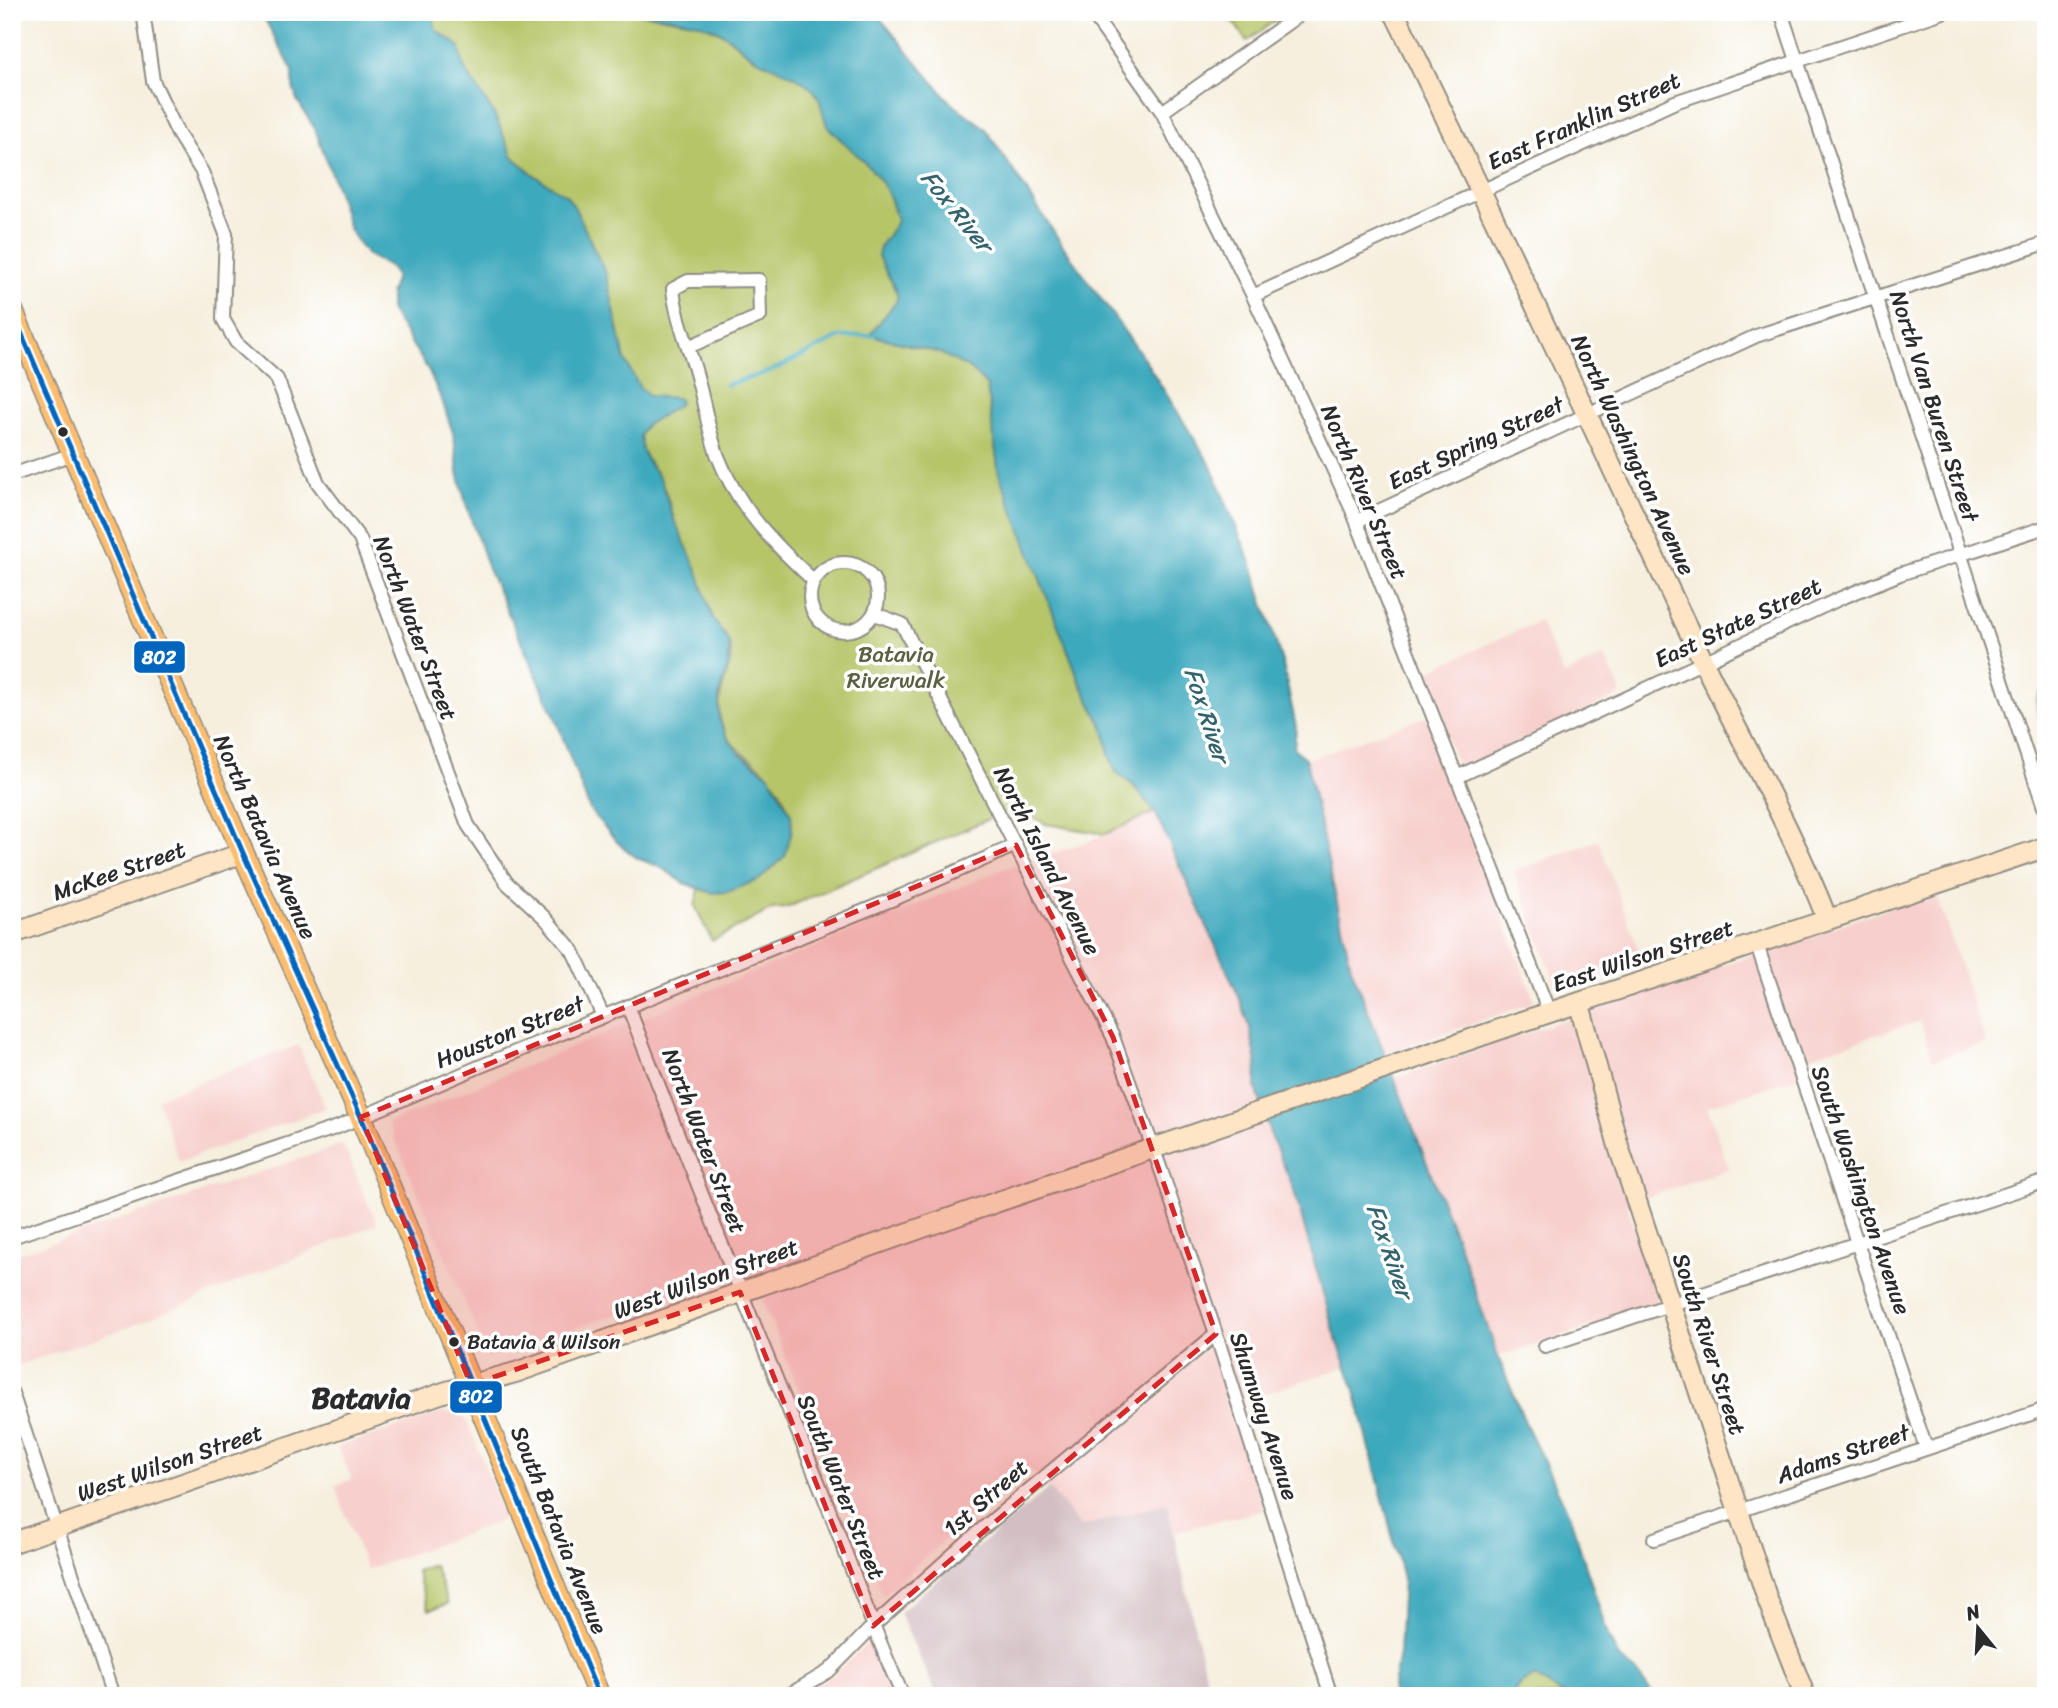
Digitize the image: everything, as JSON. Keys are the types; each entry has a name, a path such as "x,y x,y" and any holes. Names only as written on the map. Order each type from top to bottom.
{"main road":[{"name":"North Washington Avenue","path":"1394,12 1482,190 1703,662 1782,819 1827,919"},
{"name":"North Batavia Avenue","path":"12,310 243,853 361,1117 471,1385"},
{"name":"East Wilson Street","path":"1256,1114 1549,1012 2046,847"},
{"name":"McKee Street","path":"12,934 243,853"},
{"name":"South River Street","path":"1579,1003 1619,1148 1768,1601 1805,1696"},
{"name":"West Wilson Street","path":"12,1543 471,1385 517,1372 1256,1114"},
{"name":"South Batavia Avenue","path":"471,1385 599,1696"}],"street":[{"name":"North Water Street","path":"143,12 153,80 178,134 202,172 226,233 223,319 236,342 277,379 318,483 360,539 468,825 507,883 545,918 573,951 603,1016"},
{"name":"North River Street","path":"1091,12 1162,112 1254,296 1357,520 1549,1012"},
{"path":"1162,112 1303,12"},
{"name":"North Van Buren Street","path":"1781,12 2046,813"},
{"name":"East Franklin Street","path":"1254,296 1675,102 1943,12"},
{"name":"East Spring Street","path":"1357,520 1756,337 2046,243"},
{"path":"688,347 760,316 759,280 688,281 673,289 675,308 717,454 736,495 775,543 814,581"},
{"path":"12,475 73,454"},
{"name":"East State Street","path":"1457,777 1841,598 1900,574 2046,527"},
{"path":"849,563 858,566 874,580 878,591 875,614 867,623 847,632 825,626 812,609 810,598 814,581 829,567 849,563"},
{"name":"North Island Avenue","path":"875,614 902,624 1113,1037 1153,1150"},
{"name":"Houston Street","path":"12,1237 332,1129 888,901 1016,845"},
{"name":"South Washington Avenue","path":"1757,945 1926,1448"},
{"name":"North Water Street","path":"628,1006 740,1292"},
{"name":"Shumway Avenue","path":"1153,1150 1216,1334 1331,1696"},
{"path":"1545,1346 2046,1181"},
{"name":"South Water Street","path":"740,1292 903,1696"},
{"name":"1st Street","path":"787,1696 829,1671 873,1626 976,1534 1216,1334"},
{"path":"12,1394 113,1696"},
{"name":"Adams Street","path":"1654,1539 2046,1409"}],"highlighted area":[{"path":"1016,845 1113,1037 1216,1334 873,1626 740,1292 471,1385 361,1117"}],"shaded area":[{"path":"1539,621 1564,675 1604,656 1622,694 1459,769 1422,674"},
{"path":"1427,716 1535,1002 1385,1054 1351,967 1306,760"},
{"path":"1155,812 1240,999 1250,1028 1257,1063 1256,1087 1271,1136 1293,1187 1345,1367 1231,1405 1265,1510 1174,1532 1167,1504 1081,1527 1030,1469 949,1535 883,1595 750,1270 488,1357 388,1123 1006,868 1087,842"},
{"path":"1598,840 1642,958 1558,990 1514,871"},
{"path":"1936,892 1986,1043 1933,1060 1920,1021 1808,1057 1813,1072 1707,1107 1729,1169 1627,1204 1659,1304 1498,1357 1395,1078"},
{"path":"298,1045 326,1108 179,1162 157,1098"},
{"path":"343,1144 377,1224 132,1326 16,1366 12,1357 12,1256"},
{"path":"443,1412 459,1413 467,1421 506,1519 366,1570 335,1486 352,1479 337,1447"},
{"path":"1049,1488 1081,1527 1167,1503 1210,1696 937,1696 899,1612"},
{"path":"874,1636 899,1696 794,1696 834,1675"}],"green space":[{"name":"Batavia Riverwalk","path":"432,12 463,12 465,17 476,22 500,22 536,12 631,12 700,23 725,35 752,57 799,77 817,93 828,127 857,152 888,189 897,222 881,245 878,256 897,293 897,301 872,332 875,336 940,353 971,369 987,386 999,474 1081,684 1104,729 1116,772 1133,785 1155,812 1105,834 1046,824 1020,810 1009,810 786,908 772,909 712,941 695,906 699,889 713,893 792,830 787,805 774,782 733,744 725,733 719,707 731,650 728,640 710,613 698,572 678,532 662,483 644,455 640,443 645,426 677,398 648,396 638,385 625,360 606,274 567,196 534,175 513,157 494,114 464,68 459,46 436,30"},
{"path":"1226,12 1287,12 1247,41"},
{"path":"2040,692 2046,693 2046,722 2039,718 2036,701"},
{"path":"434,1565 448,1604 429,1610 416,1571"},
{"path":"1534,1677 1566,1696 1513,1696 1521,1684"}],"water":[{"path":"261,12 432,12 436,30 459,46 464,68 494,114 513,157 534,175 567,196 575,208 606,274 625,360 638,385 648,396 677,398 680,401 645,426 640,435 642,449 661,480 672,515 698,572 713,619 729,642 729,664 719,695 719,719 738,752 770,776 791,814 792,830 785,856 759,880 727,892 713,893 686,884 660,867 637,858 618,843 590,810 553,712 488,569 466,504 458,472 454,436 443,403 429,371 390,310 390,294 396,276 390,267 366,254 349,229 315,129 297,100 293,87 293,71"},
{"path":"463,12 536,12 492,22 465,17"},
{"name":"Fox River","path":"631,12 875,12 950,102 985,128 1063,246 1145,360 1210,464 1252,565 1283,665 1296,727 1294,748 1306,760 1351,967 1464,1259 1498,1357 1524,1420 1569,1514 1609,1638 1619,1658 1636,1672 1654,1696 1566,1696 1534,1677 1521,1684 1513,1696 1391,1696 1399,1654 1403,1578 1355,1390 1333,1328 1293,1187 1271,1136 1256,1087 1257,1063 1250,1028 1240,999 1155,812 1133,785 1116,772 1104,729 1081,684 999,474 987,386 971,369 940,353 875,336 872,332 897,301 897,293 878,256 881,245 897,222 888,192 863,160 830,129 814,91 793,75 750,55 713,29 679,19"}],"waterway":[{"path":"726,385 771,371 840,337 874,335"}],"transit line":[{"name":"802","path":"12,311 243,853 361,1117 599,1696"}],"place":[{"name":"Batavia & Wilson","path":"454,1342"}],"district":[{"name":"Batavia","path":"361,1398"}]}
